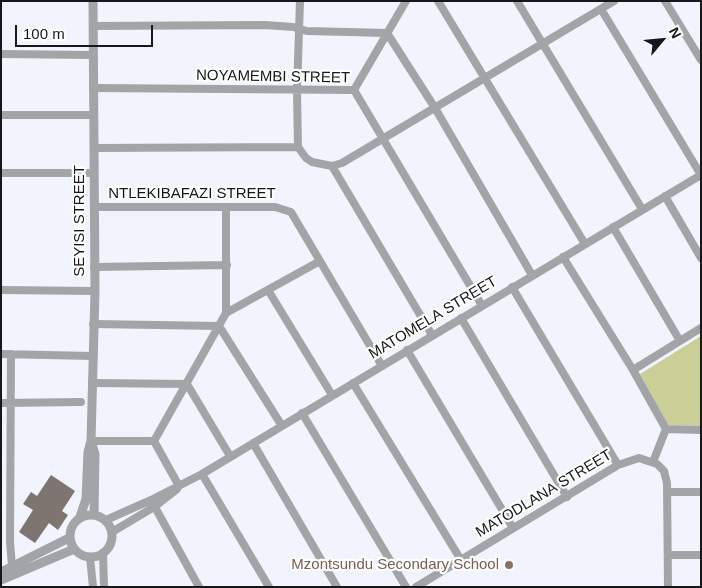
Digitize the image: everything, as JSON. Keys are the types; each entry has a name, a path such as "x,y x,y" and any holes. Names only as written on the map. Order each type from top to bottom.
{"street":[{"name":"SEYISI STREET","path":"93,1 95,291 91,441 94,454 94,514"},
{"path":"300,1 296,91 298,146 306,158 312,162 332,166 342,163 614,1"},
{"path":"354,90 406,1"},
{"path":"438,1 585,244"},
{"path":"517,1 642,209"},
{"path":"665,1 701,60"},
{"path":"601,9 701,175"},
{"path":"93,26 265,25 300,29 387,33"},
{"path":"387,33 435,108 532,275"},
{"path":"1,54 93,55"},
{"name":"NOYAMEMBI STREET","path":"93,88 354,90 481,304"},
{"path":"1,115 94,115"},
{"path":"94,148 298,146"},
{"path":"332,166 432,335"},
{"path":"1,173 94,173"},
{"name":"MATOMELA STREET","path":"112,532 152,504 175,492 179,486 382,366 481,304 701,175"},
{"path":"665,196 701,258"},
{"name":"NTLEKIBAFAZI STREET","path":"94,207 275,207 291,212 382,366"},
{"path":"156,445 226,313 226,207"},
{"path":"614,227 680,340"},
{"path":"563,257 633,370 666,429"},
{"path":"226,313 320,261"},
{"path":"94,267 227,265"},
{"path":"512,287 618,465"},
{"path":"1,290 95,291"},
{"path":"268,290 332,395"},
{"path":"461,318 567,497"},
{"path":"93,324 219,326"},
{"path":"219,326 282,426"},
{"path":"633,370 701,328"},
{"path":"407,350 513,528"},
{"path":"1,354 92,356"},
{"path":"12,354 10,500 12,566"},
{"path":"92,383 187,384"},
{"path":"353,383 461,560"},
{"path":"187,384 230,456"},
{"path":"1,403 82,402"},
{"path":"302,413 406,587"},
{"path":"666,429 701,430"},
{"path":"666,429 653,462 664,471 668,492 668,587"},
{"name":"SEYISI STREET","path":"80,517 86,499 88,452 91,441"},
{"path":"91,441 156,445"},
{"path":"253,443 336,587"},
{"path":"156,445 179,486"},
{"path":"1,452 11,453"},
{"name":"MATODLANA STREET","path":"416,587 618,465 639,458 653,462"},
{"path":"202,474 269,587"},
{"path":"668,492 701,492"},
{"path":"1,500 10,500"},
{"path":"152,504 199,587"},
{"name":"MATOMELA STREET","path":"106,520 152,504"},
{"path":"94,514 106,520 112,532 110,546 103,553 90,557 83,556 74,549 70,538 72,526 80,517 94,514"},
{"path":"1,572 70,538"},
{"path":"1,546 10,546"},
{"path":"1,580 74,549"},
{"path":"103,553 104,587"},
{"path":"669,555 701,555"},
{"path":"90,557 93,587"}],"green space":[{"path":"701,336 701,426 668,425 640,374"}],"building":[{"path":"51,475 75,491 62,511 68,515 58,530 49,523 35,543 19,532 33,510 23,504 31,492 37,496"}],"place":[{"name":"Mzontsundu Secondary School","path":"509,565"}]}
